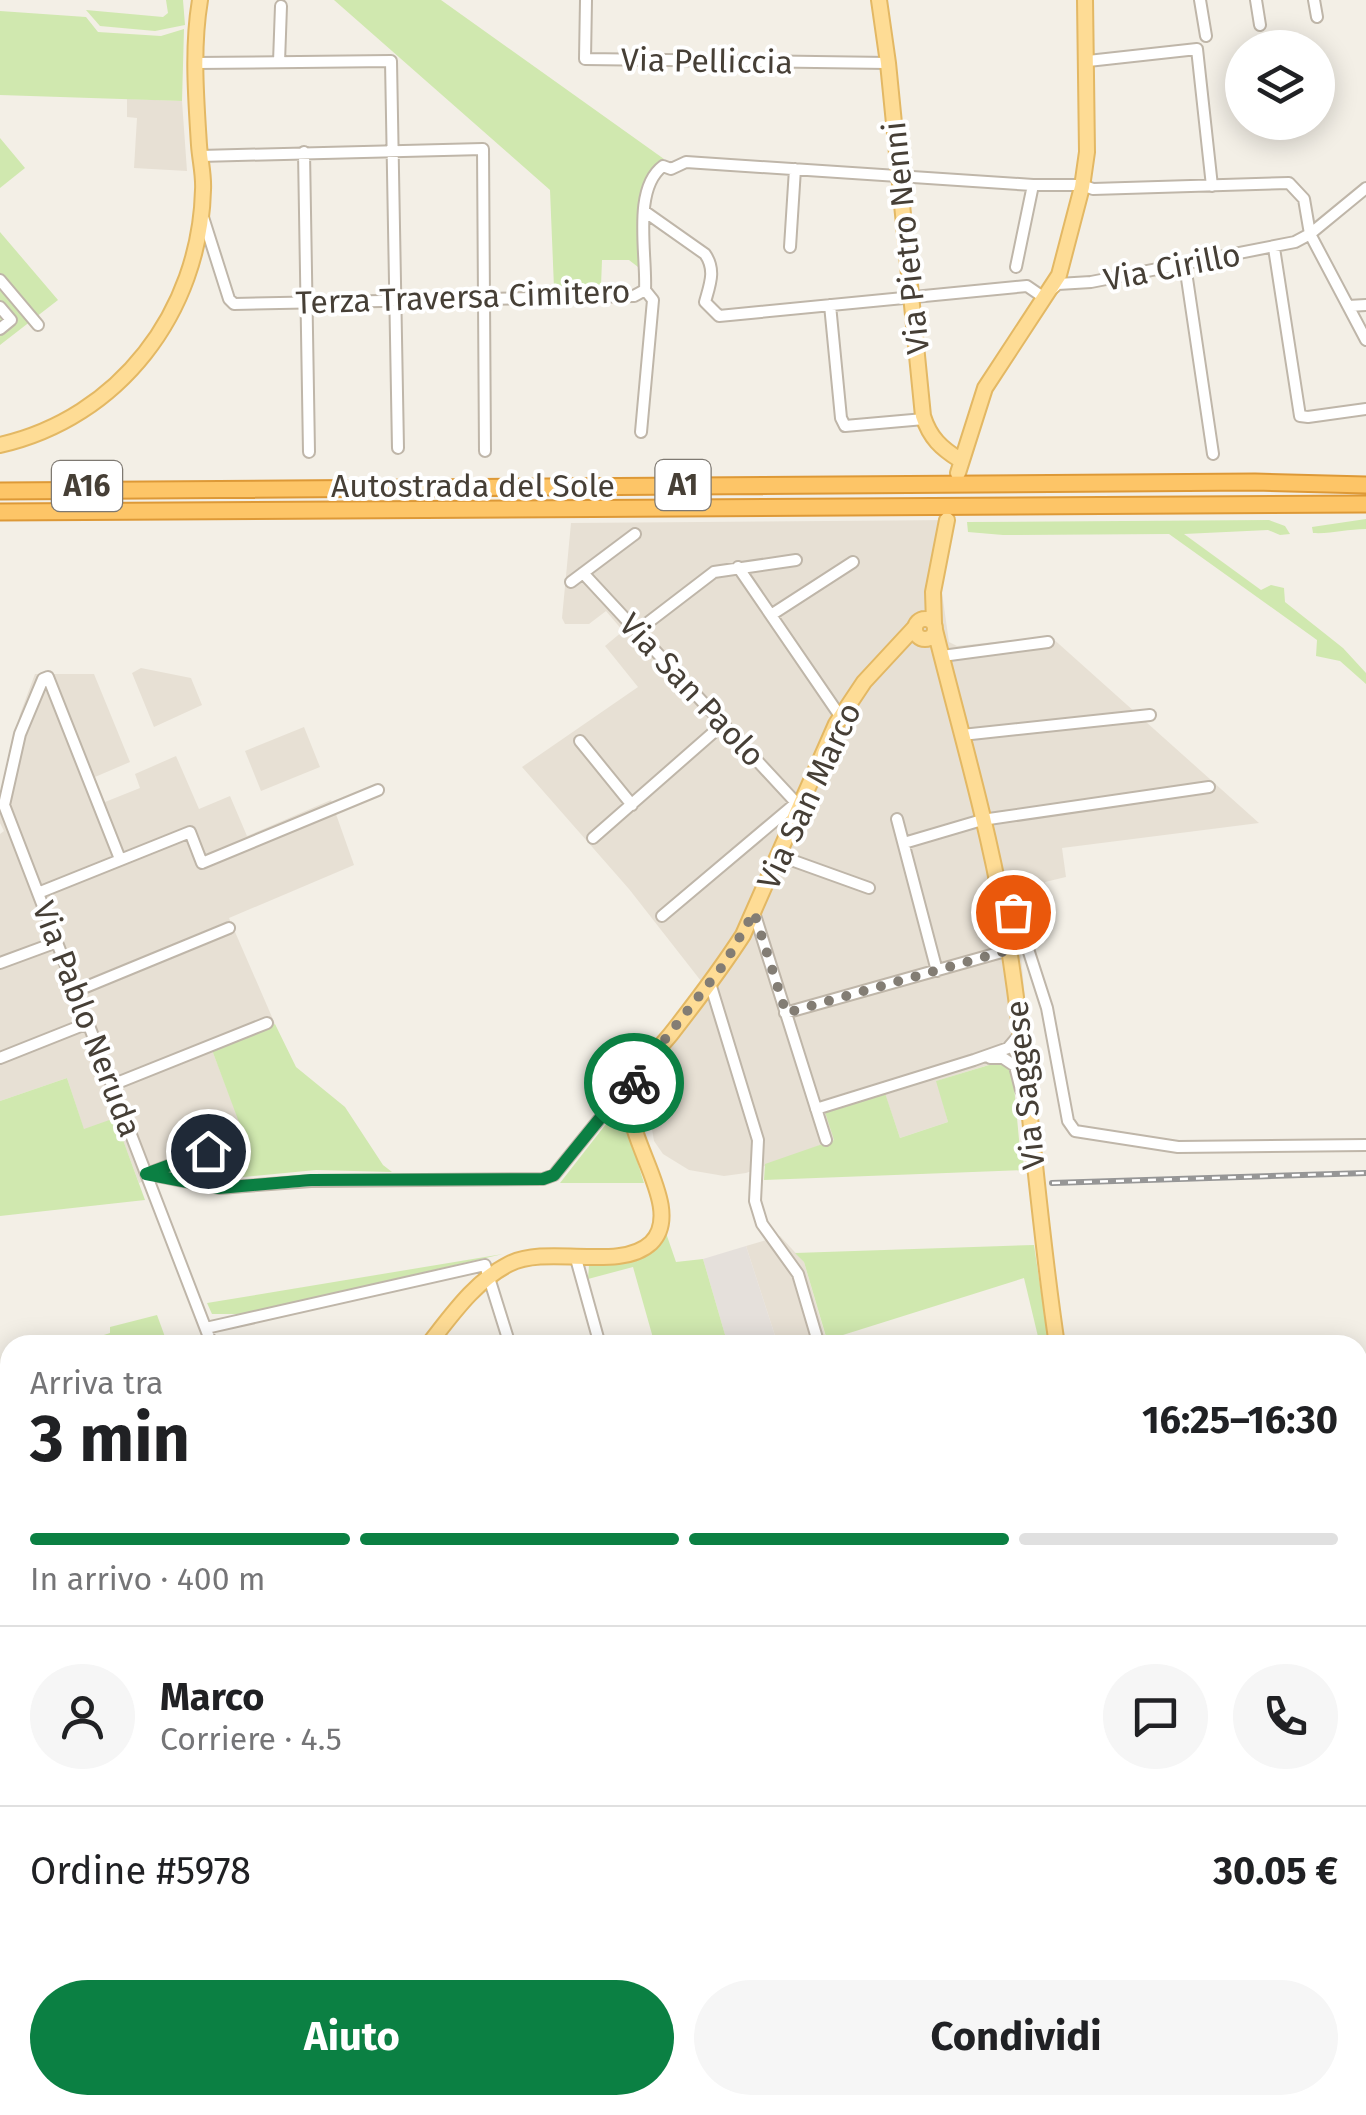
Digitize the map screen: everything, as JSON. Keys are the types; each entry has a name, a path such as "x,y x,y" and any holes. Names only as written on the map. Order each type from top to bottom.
{"highway":[{"name":"Autostrada del Sole","path":"174,488 1256,482 1366,485"},
{"name":"A16","path":"0,487 174,488"},
{"name":"Autostrada del Sole","path":"0,516 78,511 1366,504"}],"main road":[{"path":"0,445 71,418 121,381 145,354 180,298 191,270 202,212 197,0"},
{"name":"Via Pietro Nenni","path":"879,0 924,418"},
{"path":"924,418 928,433 959,466 986,388 1040,295 1059,275 1082,185 1088,120 1085,0"},
{"path":"924,630 947,520"},
{"name":"Via San Marco","path":"634,1085 644,1066 743,935 840,716 891,650 924,630"},
{"name":"Via Saggese","path":"924,630 942,654 1002,909 1056,1335"},
{"path":"436,1335 460,1305 512,1262 538,1256 630,1253 650,1243 659,1232 662,1206 632,1126 634,1085"}],"street":[{"name":"Via Pelliccia","path":"586,0 585,59 888,63"},
{"path":"1200,0 1206,36"},
{"path":"1256,0 1260,25"},
{"path":"1314,0 1317,17"},
{"path":"280,62 281,6"},
{"path":"1088,61 1197,49 1212,186"},
{"path":"196,63 391,61 398,448"},
{"path":"200,156 483,149 485,451"},
{"path":"304,152 309,452"},
{"path":"645,290 644,211 649,184 664,166 671,169 686,162 1032,186 1082,185 1093,189 1289,183 1304,199 1310,234 1366,340"},
{"path":"790,247 795,168"},
{"path":"1016,266 1032,186"},
{"name":"Via Cirillo","path":"1040,295 1058,284 1091,282 1295,242 1366,188"},
{"path":"644,211 705,254 712,264 705,302 719,316 1026,286 1040,295"},
{"name":"Terza Traversa Cimitero","path":"202,212 229,300 234,304 634,296 645,290 653,300 640,432"},
{"path":"1274,248 1300,416 1366,409"},
{"path":"1184,264 1213,454"},
{"path":"0,280 38,326"},
{"path":"830,305 845,426 924,418"},
{"path":"1348,306 1366,306"},
{"path":"0,307 10,320 0,329"},
{"path":"571,582 635,534"},
{"path":"637,631 714,572 796,560"},
{"path":"771,615 853,562"},
{"path":"738,567 840,716"},
{"name":"Via San Paolo","path":"583,573 798,806"},
{"path":"942,654 1048,642"},
{"name":"Via Pablo Neruda","path":"120,859 48,677 43,679 20,734 4,806 208,1335"},
{"path":"962,735 1150,714"},
{"path":"593,838 724,724"},
{"path":"580,741 632,805"},
{"path":"904,843 982,820 1209,787"},
{"path":"38,893 190,832 202,864 378,790"},
{"path":"662,916 798,806"},
{"path":"897,818 936,971"},
{"path":"780,856 870,888"},
{"path":"1002,909 1018,918 1028,948 1056,1045 1068,1121 1075,1131 1178,1147 1366,1144"},
{"path":"754,912 826,1140"},
{"path":"76,991 229,928"},
{"path":"0,963 57,942"},
{"path":"786,1013 1009,950"},
{"path":"710,983 758,1140 755,1177 759,1213 776,1248 798,1274 816,1335"},
{"path":"0,1058 88,1023"},
{"path":"112,1085 267,1023"},
{"path":"816,1109 1008,1048 1020,1033"},
{"path":"974,1060 1003,1058 1015,1066 1034,1162"},
{"path":"146,1174 219,1188 311,1180 543,1179 554,1175 614,1101 634,1085"},
{"path":"146,1174 238,1139"},
{"path":"575,1256 597,1335"},
{"path":"206,1328 485,1265 507,1335"}],"shaded area":[{"path":"127,99 182,101 187,171 134,168 137,118 127,117"},
{"path":"954,520 941,586 949,642 957,646 1050,636 1259,823 1062,848 1066,877 1045,882 1051,916 1039,934 1020,945 1030,1052 937,1081 948,1122 900,1138 885,1094 834,1140 746,1173 724,1176 689,1170 663,1154 654,1141 646,1095 649,1076 636,1064 702,985 701,981 629,889 522,767 638,687 605,646 623,631 606,611 589,624 565,624 562,618 571,523"},
{"path":"141,668 191,678 202,705 154,727 132,673"},
{"path":"35,674 94,674 130,762 95,777 105,802 140,788 135,774 176,756 199,809 230,796 247,836 331,800 354,865 229,918 275,1024 212,1050 247,1141 139,1183 115,1119 84,1130 67,1078 0,1101 0,834 4,831 0,823 0,794 20,714"},
{"path":"304,727 320,767 261,791 245,751"},
{"path":"780,1236 804,1262 825,1335 775,1335 746,1246"},
{"path":"746,1246 775,1335 725,1335 703,1259"}],"green space":[{"path":"166,0 183,0 185,25 155,31 100,26 86,10 163,17 168,13"},
{"path":"334,0 441,0 664,159 653,170 638,267 629,260 602,260 601,286 554,288 550,190"},
{"path":"0,11 86,17 98,32 161,36 184,29 182,101 0,95"},
{"path":"0,138 25,168 0,188"},
{"path":"0,232 58,300 0,345"},
{"path":"1366,519 1366,529 1313,533 1312,527"},
{"path":"1269,520 1285,526 1290,534 1268,530 1184,534 1261,590 1271,585 1284,588 1285,602 1343,648 1366,673 1366,684 1340,661 1316,656 1317,640 1169,534 1003,535 968,532 967,522"},
{"path":"275,1024 296,1067 345,1107 383,1165 392,1172 316,1170 223,1179 171,1172 246,1141 212,1050"},
{"path":"999,1062 1011,1069 1013,1075 1020,1150 1026,1170 764,1180 765,1164 834,1140 825,1112 885,1093 900,1138 948,1122 936,1081"},
{"path":"67,1078 84,1129 115,1118 145,1200 0,1216 0,1101"},
{"path":"620,1106 644,1183 560,1183"},
{"path":"666,1233 676,1262 703,1259 725,1335 652,1335 633,1267 588,1279 589,1265 641,1257 658,1245"},
{"path":"1034,1245 1048,1335 1038,1335 1024,1278 843,1335 826,1335 804,1262 795,1253"},
{"path":"503,1254 242,1314 212,1314 207,1303"},
{"path":"157,1315 164,1335 104,1335 110,1333 110,1327"}],"railway":[{"path":"1052,1183 1366,1173"}],"way so far":[{"path":"634,1083 725,963 754,912 786,1013 1009,950 1002,909 1013,912"}],"route":[{"path":"208,1151 146,1174 219,1188 311,1180 543,1179 554,1175 614,1101 634,1083"}]}
